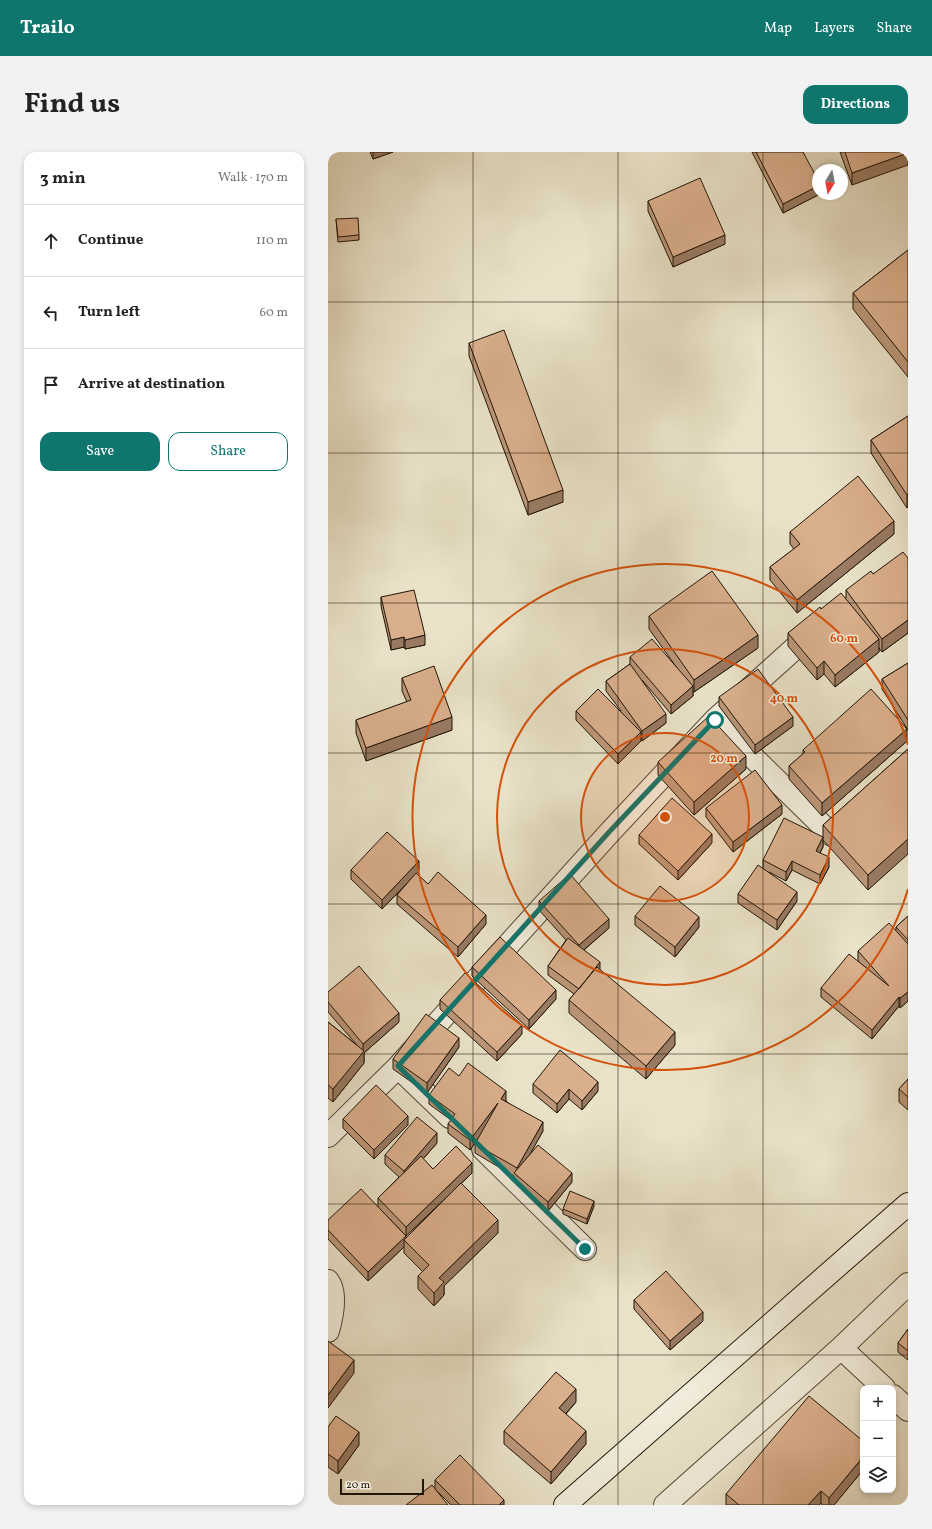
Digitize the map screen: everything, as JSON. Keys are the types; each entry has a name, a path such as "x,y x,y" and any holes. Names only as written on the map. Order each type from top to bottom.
{"street":[{"path":"328,1136 398,1066 610,831 715,720 829,618"},
{"path":"715,720 832,835 861,810"},
{"path":"398,1066 585,1249"},
{"path":"565,1505 908,1204"},
{"path":"328,1281 331,1284 333,1310 328,1331"},
{"path":"666,1505 841,1348 908,1284"},
{"path":"841,1348 881,1385"},
{"path":"896,1399 908,1410"}],"building":[{"path":"756,152 803,152 812,169 812,189 783,204"},
{"path":"845,152 908,152 908,153 852,173"},
{"path":"700,178 725,235 673,257 648,201"},
{"path":"358,218 359,235 338,237 336,219"},
{"path":"908,250 908,362 853,293"},
{"path":"504,330 563,490 528,502 469,343"},
{"path":"908,416 908,494 907,495 871,440"},
{"path":"858,476 894,521 797,600 770,567 800,544 790,532"},
{"path":"903,552 908,558 908,620 882,639 846,590 871,571 873,574"},
{"path":"712,571 758,635 694,680 649,616"},
{"path":"414,590 425,635 405,640 404,637 391,640 381,597"},
{"path":"841,593 879,639 835,675 824,661 817,668 788,633 820,607 821,609"},
{"path":"652,639 693,686 671,705 630,657"},
{"path":"908,663 908,720 882,679"},
{"path":"630,664 666,714 642,731 606,681"},
{"path":"434,666 452,717 366,748 356,720 411,700 402,678"},
{"path":"758,669 793,717 755,745 719,697"},
{"path":"598,689 641,732 618,754 576,711"},
{"path":"871,689 907,729 822,803 789,766 805,752 803,750"},
{"path":"709,716 746,756 694,802 658,762"},
{"path":"908,749 908,839 868,875 823,825"},
{"path":"755,770 782,805 733,842 706,808"},
{"path":"672,798 712,834 678,871 639,835"},
{"path":"784,818 823,837 816,851 829,857 820,875 792,861 786,872 763,860"},
{"path":"387,832 419,861 382,900 351,870"},
{"path":"758,865 797,892 777,920 738,894"},
{"path":"438,872 486,915 458,947 397,895 416,873 428,884"},
{"path":"570,874 609,919 579,945 539,901"},
{"path":"660,886 699,917 675,947 635,916"},
{"path":"908,916 908,940 896,927"},
{"path":"889,923 908,944 908,992 900,998 899,997 872,1030 821,988 849,954 889,986 858,951"},
{"path":"500,937 556,990 529,1020 472,967"},
{"path":"568,938 600,962 579,989 548,966"},
{"path":"359,966 399,1013 363,1044 328,1002 328,992"},
{"path":"597,967 675,1032 646,1066 569,1000"},
{"path":"465,973 522,1025 497,1052 440,1000"},
{"path":"426,1014 459,1038 427,1083 393,1059"},
{"path":"328,1022 364,1051 333,1089 328,1085"},
{"path":"560,1050 598,1082 582,1101 569,1089 557,1104 533,1084"},
{"path":"468,1063 506,1091 501,1099 543,1122 517,1168 475,1144 498,1103 470,1140 448,1124 455,1114 429,1095 449,1068 459,1076"},
{"path":"908,1079 908,1097 899,1089"},
{"path":"376,1085 408,1116 374,1150 343,1119"},
{"path":"417,1117 437,1133 404,1171 385,1155"},
{"path":"538,1145 572,1173 548,1202 514,1173"},
{"path":"456,1146 472,1163 406,1227 378,1198 421,1156 433,1169"},
{"path":"461,1183 498,1220 439,1278 444,1282 434,1293 418,1276 429,1265 404,1240"},
{"path":"361,1189 406,1236 368,1272 328,1230 328,1220"},
{"path":"570,1191 594,1201 587,1219 563,1209"},
{"path":"666,1271 703,1312 670,1341 634,1300"},
{"path":"908,1329 908,1351 898,1343"},
{"path":"328,1341 354,1360 328,1395"},
{"path":"556,1372 576,1389 559,1408 586,1431 551,1472 504,1431"},
{"path":"809,1396 860,1438 860,1461 829,1498 821,1491 808,1505 739,1505 726,1494"},
{"path":"336,1416 359,1432 338,1461 328,1454 328,1427"},
{"path":"460,1455 504,1500 499,1505 460,1505 435,1480"},
{"path":"432,1485 448,1505 406,1505"}],"route":[{"path":"585,1249 398,1066 610,831 715,720"}]}
